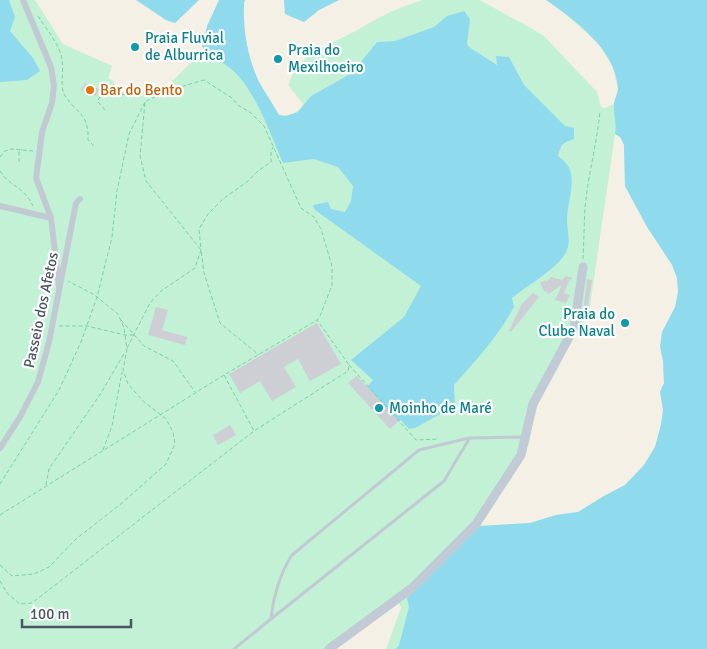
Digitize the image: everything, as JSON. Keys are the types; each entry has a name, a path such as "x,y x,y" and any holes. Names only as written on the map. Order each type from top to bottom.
{"street":[{"path":"23,0 51,67 54,85 52,103 42,132 36,178 51,218 59,286"},
{"name":"Passeio dos Afetos","path":"0,448 20,417 38,382 76,203 80,199"},
{"path":"0,206 51,218"},
{"path":"329,649 412,588 476,524 521,455 533,404 574,328 583,267"}],"lane":[{"path":"271,619 272,606 287,562 292,555 419,450 470,438 525,437"},
{"path":"234,649 444,481 470,438"}],"path":[{"path":"38,16 59,49 62,60 63,93 85,118 88,126 88,140 95,147"},
{"path":"0,484 59,390 87,326 97,297 112,237 117,191 129,134 145,102 159,94 204,80 225,93 238,105 251,113 264,126 301,208 313,215 321,229 332,266 332,285 317,320 258,354 0,515"},
{"path":"105,110 98,102 99,98 109,92 127,95 135,90 159,94"},
{"path":"145,102 140,156 146,181 201,250"},
{"path":"583,267 585,208 589,177 598,137 600,111"},
{"path":"258,354 220,323 204,273 199,229 208,214 223,199 271,162 273,147"},
{"path":"19,162 19,152 22,149"},
{"path":"0,157 4,151 22,149 39,152"},
{"path":"0,171 9,181 22,189 36,214"},
{"path":"46,486 49,469 102,393 150,303 161,291 195,268 201,250"},
{"path":"61,276 97,297 118,314 144,346 173,361 196,393"},
{"path":"102,451 112,426 127,349 124,328 120,318"},
{"path":"317,320 349,366 400,420 416,440 443,439"},
{"path":"51,327 87,326 125,335 134,335"},
{"path":"0,581 7,593 20,604 32,603 254,431 348,371 349,366"},
{"path":"0,564 12,576 34,574 49,566 76,539 122,503 166,464 175,444 173,432 166,420 143,401 128,384 123,370"},
{"path":"224,375 254,431"}],"green space":[{"path":"0,0 122,0 164,18 136,0 199,0 177,21 203,42 219,0 245,0 244,3 284,7 284,0 606,0 707,649 0,649"}],"sand":[{"name":"Praia Fluvial de Alburrica","path":"35,0 136,0 166,20 175,23 199,0 219,0 207,26 202,46 204,50 159,94 140,89 119,91 113,81 108,78 112,66 63,44"},
{"name":"Praia do Mexilhoeiro","path":"245,0 284,0 285,14 304,22 319,10 339,0 423,0 383,16 308,57 293,73 288,85 303,104 293,114 279,115 261,86 251,63 245,33"},
{"path":"480,0 546,0 563,12 599,44 613,67 618,89 614,104 605,108 601,107 597,92 543,35"},
{"name":"Praia do Clube Naval","path":"615,134 620,137 624,145 625,186 647,227 672,265 677,278 678,292 675,307 662,332 660,346 663,361 664,383 660,392 663,410 655,447 644,465 625,485 578,512 556,515 530,523 478,526 529,444 534,408 573,337 589,313"},
{"path":"399,603 401,608 386,649 334,649"}],"water":[{"path":"0,0 9,0 15,17 10,31 33,58 40,71 27,80 0,82"},
{"path":"136,0 199,0 175,23 166,20"},
{"path":"219,0 245,0 245,33 251,63 259,82 279,115 286,116 298,112 311,96 352,73 377,42 395,41 434,27 447,16 464,11 470,19 467,44 469,47 497,65 496,56 509,57 524,85 565,126 574,128 574,139 563,144 558,156 568,166 571,176 567,214 569,242 565,254 555,266 512,298 514,307 501,329 454,385 455,406 415,428 409,429 401,420 399,421 367,387 373,380 351,360 404,317 421,286 315,210 313,205 328,202 331,209 345,212 351,201 353,186 338,167 314,159 283,163 261,112 247,87 230,68 204,50 202,46 207,26"},
{"path":"284,0 339,0 319,10 304,22 285,14"},
{"path":"546,0 707,0 707,649 396,649 399,645 409,607 407,598 478,526 530,523 556,515 578,512 625,485 644,465 655,447 661,425 663,410 660,392 664,383 660,347 662,332 675,307 678,292 677,278 672,265 647,227 625,186 624,145 620,137 615,134 614,103 618,88 610,61 602,48 581,26"}],"building":[{"name":"Bar do Bento","path":"85,83 99,89 96,96 81,90"},
{"path":"566,276 573,278 569,281 564,293 570,295 566,303 555,300 562,285 548,294 540,283 545,280 546,282 551,277 562,280"},
{"path":"587,279 592,280 587,313 583,312"},
{"path":"533,293 539,297 511,332 509,331 521,305"},
{"path":"156,307 168,310 162,330 187,337 185,345 148,335"},
{"path":"317,323 341,364 310,381 298,359 284,367 296,387 272,401 260,381 240,393 229,374"},
{"name":"Moinho de Maré","path":"357,376 399,421 390,429 348,383"},
{"path":"230,425 236,435 218,445 213,435"}],"place":[{"name":"Praia Fluvial de Alburrica","path":"135,47"},
{"name":"Praia do Mexilhoeiro","path":"278,59"},
{"name":"Bar do Bento","path":"90,90"},
{"name":"Praia do Clube Naval","path":"625,323"},
{"name":"Moinho de Maré","path":"379,408"}]}
